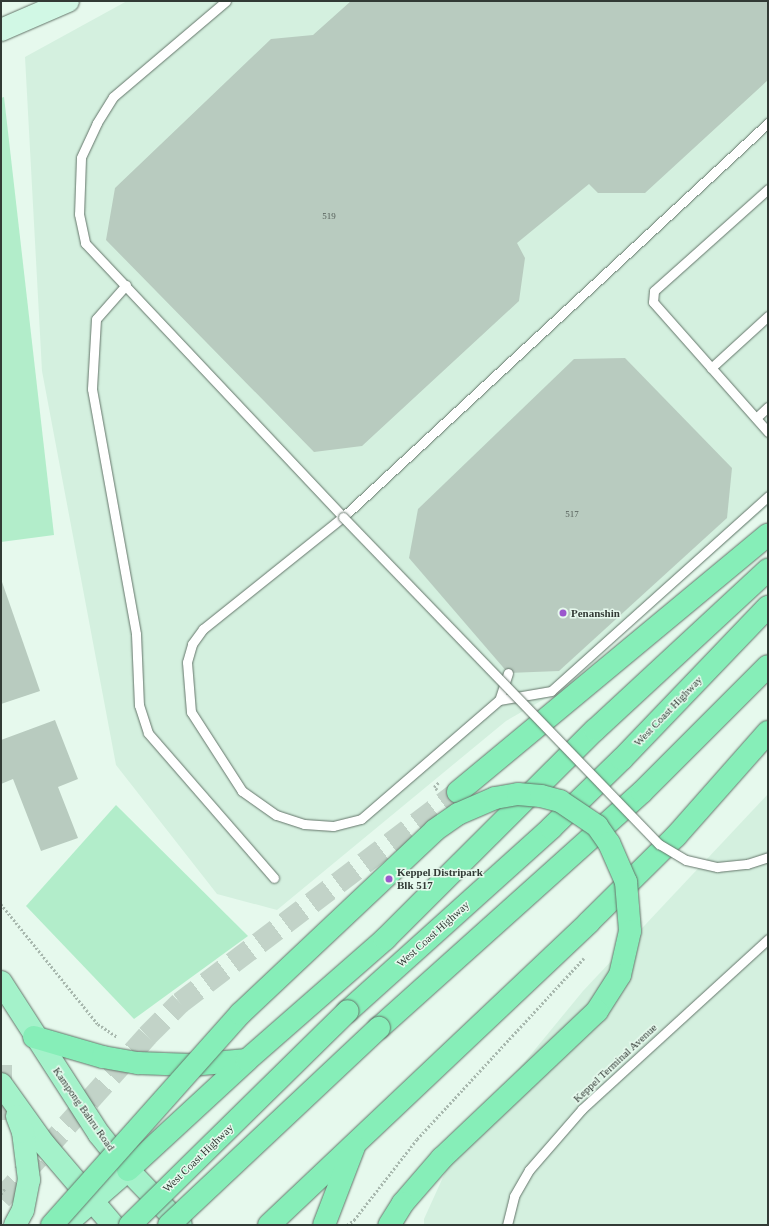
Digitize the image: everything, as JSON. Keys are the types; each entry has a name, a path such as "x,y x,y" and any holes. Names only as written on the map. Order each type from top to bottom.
{"highway":[{"path":"458,792 768,535"},
{"path":"128,1170 248,1060 385,939 595,730 768,570"},
{"name":"West Coast Highway","path":"130,1225 348,1011 551,828 622,760 768,607"},
{"path":"169,1225 379,1028 637,797 768,666"},
{"path":"269,1225 595,917 676,836 768,732"},
{"path":"52,1225 240,1014 435,830 458,814 495,798 518,794 541,796 560,801 597,826 609,843 626,882 630,931 620,975 597,1011 442,1158 403,1203 389,1225"},
{"path":"34,1037 103,1057 138,1063 191,1065 248,1060"},
{"path":"324,1225 355,1143"}],"main road":[{"path":"1,30 68,1"},
{"name":"Kampong Bahru Road","path":"1,982 34,1037 99,1134 128,1170 181,1225"},
{"path":"1,1084 13,1104 92,1202 113,1225"},
{"path":"13,1104 23,1132 29,1180 23,1210 15,1225"},
{"path":"65,1225 128,1170"}],"lane":[{"path":"226,1 113,96 81,158 79,214 85,243 343,518 659,844 686,860 717,867 747,864 768,857"},
{"path":"508,673 499,700 361,819 333,826 304,824 276,815 242,791 191,712 188,681 189,656 192,644 203,629 343,518 768,123"},
{"path":"768,188 654,291 653,302 768,432"},
{"path":"126,285 96,319 92,389 136,634 139,705 148,733 274,878"},
{"path":"711,368 768,316"},
{"path":"756,418 768,407"},
{"path":"499,700 551,691 768,496"},
{"name":"Keppel Terminal Avenue","path":"507,1225 514,1196 529,1170 582,1109 768,939"}],"path":[{"path":"1,904 98,1024 117,1037 124,1039"},
{"path":"347,1225 354,1220 417,1139 587,955"},
{"path":"1,1194 5,1188"}],"shaded area":[{"path":"127,1 768,1 768,506 553,694 506,721 277,910 217,894 116,765 42,371 25,57"},
{"path":"768,794 768,1225 424,1225 424,1219 459,1142 583,991"}],"green space":[{"path":"4,97 54,535 1,542 1,98"},
{"path":"116,805 248,936 134,1019 26,906"}],"building":[{"path":"351,1 768,1 768,80 645,193 598,193 589,184 517,243 525,258 519,301 362,446 314,452 106,240 115,188 271,39 313,35"},
{"path":"625,358 732,468 727,518 559,671 508,673 409,558 418,509 574,359"},
{"path":"1,579 40,691 1,704"},
{"path":"55,720 78,779 58,787 78,838 41,851 13,779 1,784 1,740"}],"tunnel":[{"path":"1,1199 147,1036 180,1003 458,792"},
{"path":"1,1065 1,1123"}],"place":[{"name":"Penanshin","path":"563,613"},
{"name":"Keppel Distripark Blk 517","path":"389,879"}]}
